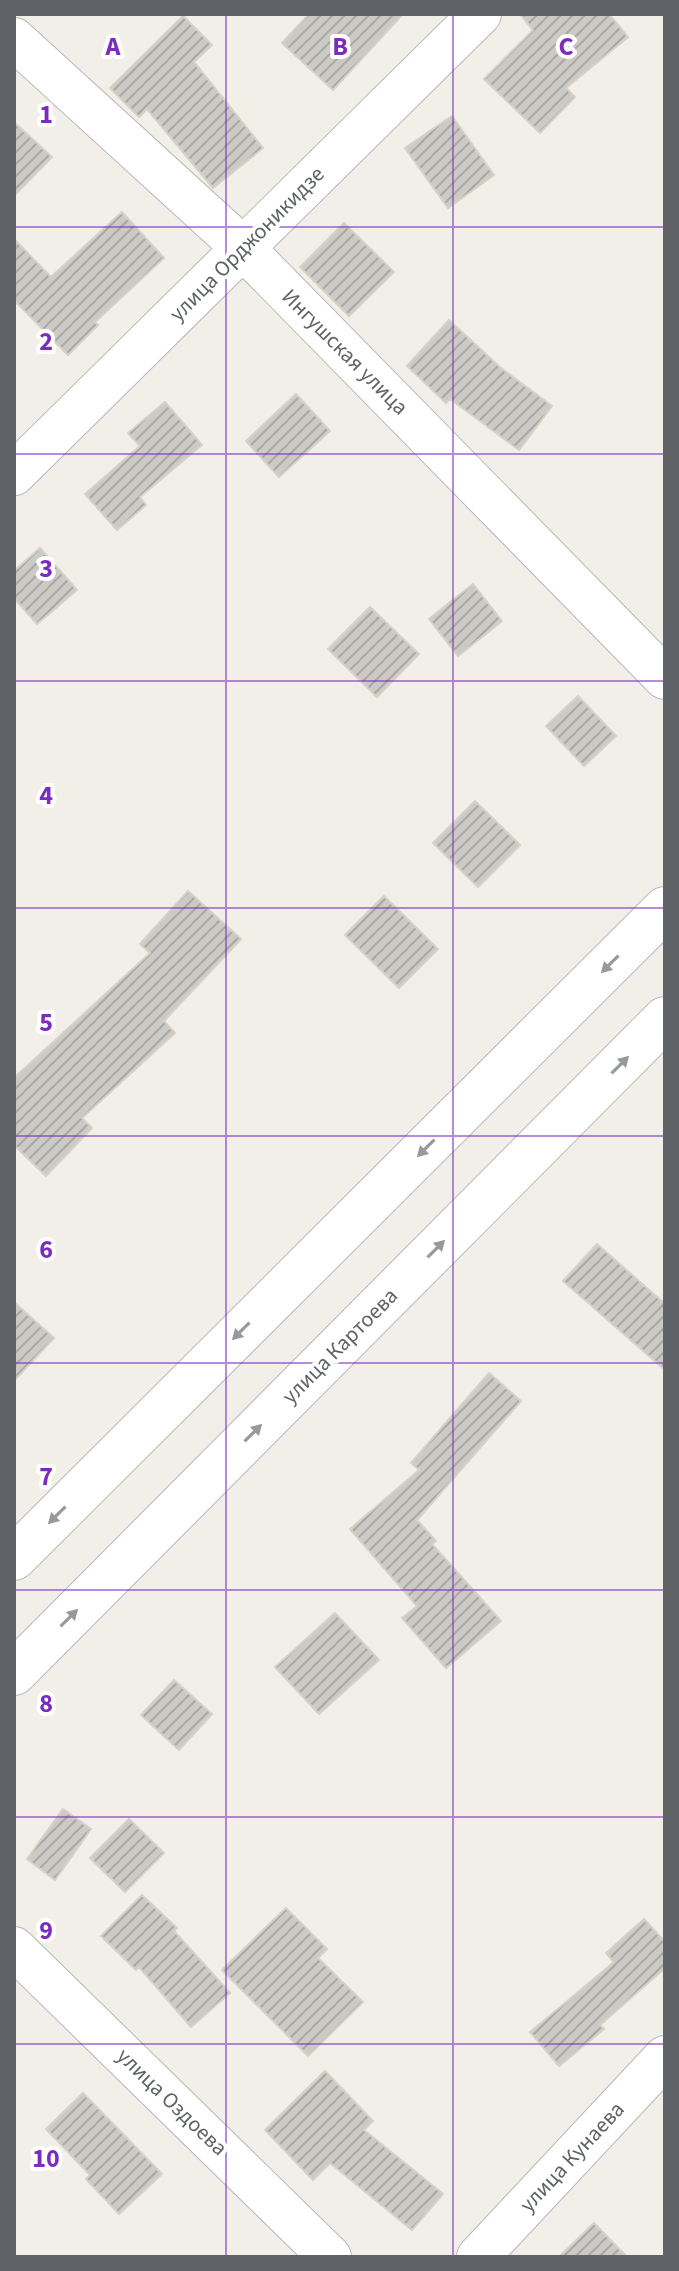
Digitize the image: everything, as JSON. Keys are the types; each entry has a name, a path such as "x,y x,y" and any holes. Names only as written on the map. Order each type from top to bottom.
{"main road":[{"path":"14,1558 665,909"},
{"name":"улица Картоева","path":"14,1673 665,1019"}],"street":[{"name":"улица Орджоникидзе","path":"14,474 480,14"},
{"name":"Ингушская улица","path":"14,39 243,248 665,678"},
{"name":"улица Оздоева","path":"14,1948 330,2257"},
{"name":"улица Кунаева","path":"478,2257 665,2057"}],"building":[{"path":"309,14 403,14 333,90 282,43"},
{"path":"520,14 609,14 628,37 566,88 575,97 540,133 484,79 533,30"},
{"path":"183,16 212,45 194,62 263,148 213,188 147,109 139,117 110,88"},
{"path":"452,116 494,175 448,208 405,148"},
{"path":"14,122 52,157 14,196"},
{"path":"122,212 164,258 95,322 98,325 68,355 14,300 14,239 51,277"},
{"path":"344,223 394,272 349,316 300,267"},
{"path":"449,320 501,368 552,406 519,450 450,399 446,403 407,366"},
{"path":"296,394 330,431 279,477 246,441"},
{"path":"165,402 202,445 140,497 146,505 117,530 85,494 140,446 128,433"},
{"path":"40,548 77,590 37,624 14,598 14,571"},
{"path":"473,584 502,621 458,656 429,619"},
{"path":"370,607 419,654 377,697 328,649"},
{"path":"578,696 616,736 584,766 546,726"},
{"path":"475,801 520,845 478,887 433,843"},
{"path":"188,891 241,939 164,1021 175,1033 82,1118 92,1128 46,1176 14,1145 14,1078 150,953 140,944"},
{"path":"384,896 438,949 399,988 345,935"},
{"path":"597,1244 665,1304 665,1370 563,1281"},
{"path":"14,1302 54,1338 14,1381"},
{"path":"489,1373 521,1401 417,1520 436,1541 432,1544 501,1621 446,1668 402,1618 417,1606 350,1529 419,1470 411,1463"},
{"path":"335,1613 379,1660 319,1714 275,1667"},
{"path":"174,1680 212,1714 179,1750 141,1715"},
{"path":"63,1809 91,1829 55,1880 27,1859"},
{"path":"129,1819 164,1853 125,1892 90,1858"},
{"path":"142,1895 177,1928 174,1931 230,1993 191,2027 139,1967 136,1970 101,1936"},
{"path":"286,1908 327,1949 318,1958 363,2002 308,2056 222,1970"},
{"path":"644,1919 665,1942 665,1968 600,2025 604,2029 559,2066 530,2032 614,1962 606,1953"},
{"path":"325,2071 373,2121 364,2130 443,2194 412,2230 330,2163 313,2180 265,2130"},
{"path":"83,2093 162,2174 119,2214 86,2179 90,2175 46,2129"},
{"path":"594,2223 627,2257 559,2257"}]}
